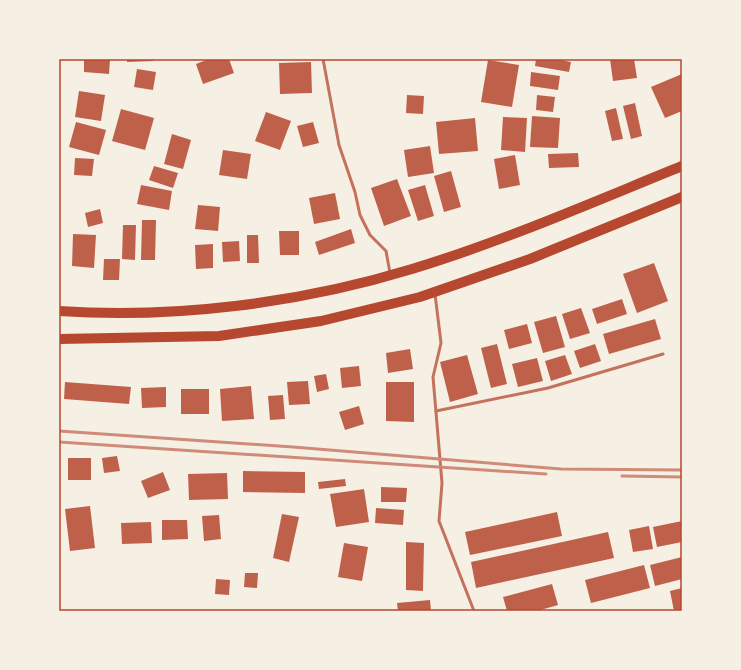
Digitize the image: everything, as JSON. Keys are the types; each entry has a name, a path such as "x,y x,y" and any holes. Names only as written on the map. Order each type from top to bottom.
{"main road":[{"path":"59,311 176,312 217,308 316,293 412,269 520,232 682,166"},
{"path":"59,339 219,336 321,322 434,292 530,259 682,197"}],"lane":[{"path":"323,59 339,145 355,192 360,215 370,235 386,251 390,275"},
{"path":"434,292 441,343 433,377 442,483 439,522 474,611"},
{"path":"436,411 548,388 663,354"}],"building":[{"path":"84,59 110,59 109,74 84,72"},
{"path":"127,59 153,59 153,61 127,62"},
{"path":"209,59 229,59 234,73 203,84 196,64"},
{"path":"536,59 555,59 571,62 569,72 535,66"},
{"path":"610,59 634,59 637,78 613,81"},
{"path":"488,60 519,65 512,107 481,102"},
{"path":"311,62 312,93 280,94 279,63"},
{"path":"137,69 156,72 153,90 134,87"},
{"path":"531,72 560,76 558,90 530,86"},
{"path":"682,74 682,111 665,118 651,87"},
{"path":"79,91 105,95 101,121 75,117"},
{"path":"407,95 424,96 423,114 406,113"},
{"path":"537,95 555,97 553,112 536,110"},
{"path":"635,103 642,136 631,139 623,106"},
{"path":"616,108 623,139 612,141 605,111"},
{"path":"121,109 154,118 145,150 112,141"},
{"path":"266,112 291,121 280,150 255,141"},
{"path":"532,116 560,118 558,148 530,147"},
{"path":"503,117 527,118 525,152 501,150"},
{"path":"475,118 478,151 439,154 436,122"},
{"path":"76,122 106,130 99,155 69,147"},
{"path":"313,122 319,143 303,147 297,126"},
{"path":"172,134 191,140 183,169 164,164"},
{"path":"430,146 434,173 408,177 404,150"},
{"path":"223,150 251,154 247,179 219,175"},
{"path":"578,153 579,167 549,168 548,154"},
{"path":"515,155 520,185 499,189 494,159"},
{"path":"75,158 94,159 92,176 74,175"},
{"path":"154,166 178,173 173,188 149,180"},
{"path":"451,171 461,207 444,212 434,176"},
{"path":"397,179 411,216 384,226 371,188"},
{"path":"141,185 172,191 169,210 137,204"},
{"path":"425,185 434,216 418,221 408,190"},
{"path":"335,193 340,219 314,224 309,198"},
{"path":"198,205 220,207 218,231 195,229"},
{"path":"100,209 103,223 88,227 85,213"},
{"path":"142,220 156,220 155,260 141,260"},
{"path":"123,225 136,225 135,260 122,259"},
{"path":"351,229 355,243 319,255 315,242"},
{"path":"279,231 299,231 299,255 280,255"},
{"path":"73,234 96,235 94,268 72,266"},
{"path":"247,235 258,235 259,263 247,263"},
{"path":"239,241 240,261 223,262 222,242"},
{"path":"213,244 213,268 196,269 195,245"},
{"path":"104,259 120,259 119,280 103,280"},
{"path":"654,263 668,301 637,313 623,274"},
{"path":"622,299 627,314 597,324 592,309"},
{"path":"581,308 590,333 570,339 562,314"},
{"path":"556,316 565,347 543,353 534,322"},
{"path":"655,319 661,339 609,354 603,334"},
{"path":"527,324 532,343 509,349 504,330"},
{"path":"497,344 507,384 491,388 481,348"},
{"path":"595,344 601,361 580,368 574,351"},
{"path":"410,349 413,369 388,373 386,353"},
{"path":"467,355 478,394 450,402 440,362"},
{"path":"565,355 572,374 551,381 545,361"},
{"path":"537,358 543,381 518,387 512,364"},
{"path":"359,366 361,386 342,388 340,368"},
{"path":"326,374 329,389 317,392 314,376"},
{"path":"308,381 310,404 289,405 287,382"},
{"path":"65,382 131,387 129,404 64,399"},
{"path":"386,382 414,382 414,422 386,421"},
{"path":"251,386 254,419 222,421 220,389"},
{"path":"166,387 166,407 142,408 141,388"},
{"path":"181,389 209,389 209,414 181,414"},
{"path":"283,395 285,419 270,420 268,396"},
{"path":"359,406 364,424 345,430 339,412"},
{"path":"117,456 120,471 104,473 102,458"},
{"path":"68,458 91,458 91,480 68,480"},
{"path":"243,471 305,472 305,493 243,492"},
{"path":"163,472 170,490 148,498 141,481"},
{"path":"227,473 228,499 189,500 188,474"},
{"path":"345,479 346,486 319,489 318,482"},
{"path":"381,487 407,488 406,502 381,502"},
{"path":"364,489 369,522 336,527 330,494"},
{"path":"90,506 95,548 70,551 65,509"},
{"path":"376,508 404,510 403,525 375,523"},
{"path":"557,512 562,536 470,555 465,532"},
{"path":"282,514 299,517 289,562 273,558"},
{"path":"219,515 221,539 204,541 202,516"},
{"path":"162,520 187,520 188,539 162,540"},
{"path":"682,521 682,542 657,547 653,527"},
{"path":"151,522 152,543 122,544 121,523"},
{"path":"649,526 653,549 633,552 629,530"},
{"path":"608,532 614,558 476,588 471,562"},
{"path":"406,542 424,543 423,591 406,590"},
{"path":"344,543 368,547 362,581 338,577"},
{"path":"682,557 682,579 655,586 650,565"},
{"path":"644,565 650,588 591,603 585,580"},
{"path":"245,573 258,573 257,588 244,587"},
{"path":"216,579 230,580 229,595 215,594"},
{"path":"552,584 558,605 537,611 507,611 503,597"},
{"path":"682,588 682,611 674,611 670,591"},
{"path":"430,600 431,611 398,611 397,603"}],"railway":[{"path":"59,431 293,447 561,469 682,470"},
{"path":"59,442 546,474"},
{"path":"622,476 682,477"}]}
